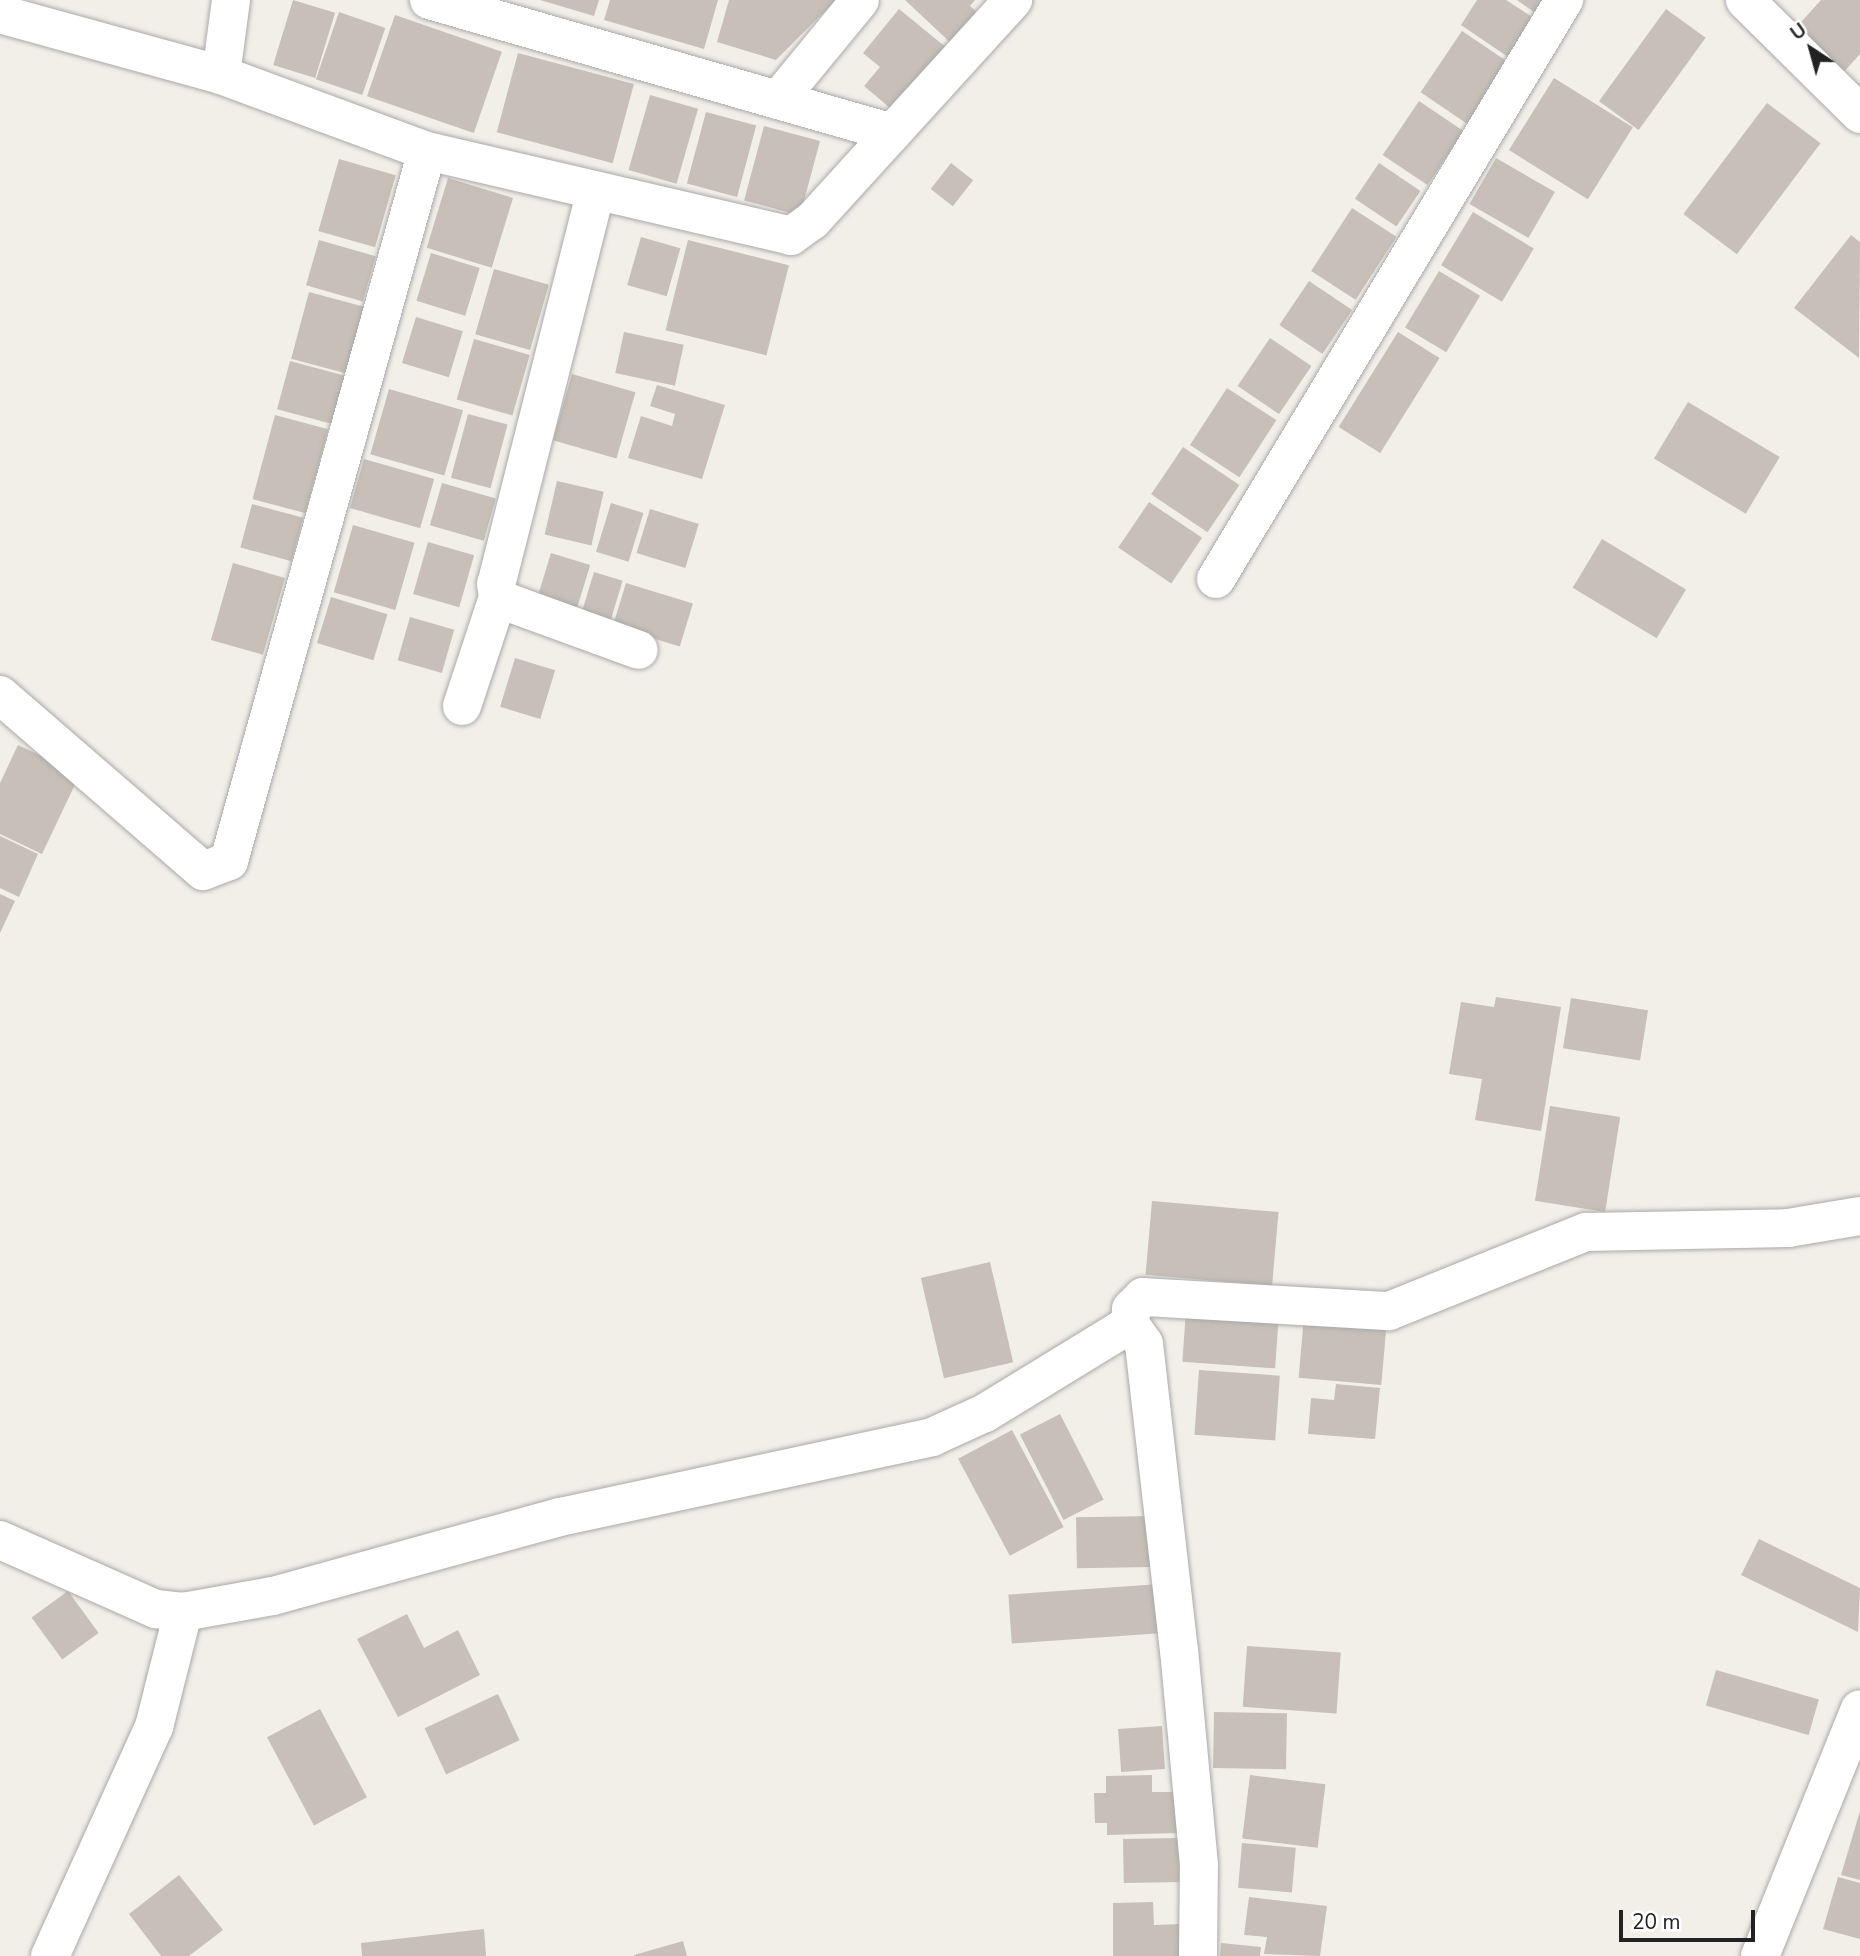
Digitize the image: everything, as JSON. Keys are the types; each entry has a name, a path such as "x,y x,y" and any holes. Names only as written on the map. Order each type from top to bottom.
{"street":[{"path":"221,75 231,0"},
{"path":"429,0 892,134"},
{"path":"778,100 860,0"},
{"path":"0,14 221,75 427,151 595,194 791,236 892,134 1013,0"},
{"path":"1216,579 1564,0"},
{"path":"1745,0 1860,114"},
{"path":"0,695 202,871 229,861 427,151"},
{"path":"462,706 498,597 595,194"},
{"path":"498,597 639,650"},
{"path":"1198,1956 1199,1865 1179,1651 1144,1344 1130,1324 1131,1309 1148,1294 1388,1311 1586,1232 1788,1228 1860,1216"},
{"path":"0,1540 75,1578 156,1609 183,1612 273,1596 560,1517 932,1437 1130,1324"},
{"path":"50,1956 154,1727 183,1612"},
{"path":"1760,1956 1860,1709"}],"building":[{"path":"293,0 335,13 315,78 273,65"},
{"path":"540,0 599,0 594,16"},
{"path":"610,0 718,0 704,49 604,20"},
{"path":"729,0 836,0 776,60 717,42"},
{"path":"905,0 975,0 970,6 979,14 953,45"},
{"path":"1477,0 1506,0 1540,22 1514,61 1461,25"},
{"path":"1517,0 1553,0 1541,17"},
{"path":"1821,0 1860,0 1860,54 1841,75 1793,31"},
{"path":"899,9 948,49 896,113 864,86 880,67 863,53"},
{"path":"1666,9 1706,38 1639,130 1599,101"},
{"path":"339,12 385,28 362,95 316,79"},
{"path":"395,15 502,52 474,133 367,96"},
{"path":"1462,31 1512,65 1470,126 1421,92"},
{"path":"518,53 634,84 613,163 497,132"},
{"path":"1554,78 1633,127 1588,199 1509,150"},
{"path":"650,95 698,109 677,184 629,170"},
{"path":"1419,101 1464,131 1427,185 1383,155"},
{"path":"1767,103 1821,143 1737,254 1683,214"},
{"path":"706,112 756,125 737,197 687,183"},
{"path":"764,126 820,141 800,215 744,200"},
{"path":"1496,158 1555,192 1528,238 1470,204"},
{"path":"339,159 396,175 375,247 318,231"},
{"path":"951,163 973,180 953,206 931,189"},
{"path":"1379,163 1420,191 1396,227 1355,199"},
{"path":"448,178 513,198 492,268 427,248"},
{"path":"1352,208 1396,237 1356,300 1311,271"},
{"path":"1473,212 1534,249 1502,302 1441,265"},
{"path":"1851,235 1860,242 1859,358 1794,308"},
{"path":"641,237 680,248 667,296 627,285"},
{"path":"319,240 376,256 363,301 306,285"},
{"path":"688,240 789,265 766,355 666,330"},
{"path":"431,253 480,268 465,316 416,301"},
{"path":"494,269 549,285 530,350 475,334"},
{"path":"1439,271 1480,296 1446,352 1405,328"},
{"path":"1309,281 1352,310 1322,354 1279,325"},
{"path":"309,292 364,307 346,373 291,359"},
{"path":"416,317 463,331 449,377 402,363"},
{"path":"624,332 684,345 675,386 615,373"},
{"path":"1398,332 1440,358 1380,453 1339,427"},
{"path":"1270,338 1311,366 1279,414 1238,386"},
{"path":"474,339 530,355 512,416 457,400"},
{"path":"290,361 345,376 332,424 277,409"},
{"path":"572,374 635,392 616,459 553,440"},
{"path":"657,385 725,405 702,479 628,458 641,416 672,426 675,414 650,406"},
{"path":"1227,388 1276,420 1239,477 1190,445"},
{"path":"389,389 463,410 444,476 370,454"},
{"path":"1688,402 1780,457 1746,514 1654,459"},
{"path":"468,414 508,425 491,488 451,478"},
{"path":"275,415 328,429 306,513 252,499"},
{"path":"1183,447 1239,485 1208,532 1151,494"},
{"path":"364,459 434,479 420,528 350,508"},
{"path":"557,481 604,492 591,545 545,535"},
{"path":"442,483 496,498 484,541 430,525"},
{"path":"1149,502 1202,538 1171,583 1118,548"},
{"path":"611,503 644,513 629,562 596,552"},
{"path":"252,504 303,518 292,561 240,547"},
{"path":"650,509 699,524 685,568 637,553"},
{"path":"353,525 415,543 395,610 334,592"},
{"path":"1602,539 1686,589 1657,638 1573,588"},
{"path":"428,542 474,555 459,607 413,594"},
{"path":"551,553 590,565 574,619 535,607"},
{"path":"233,563 285,578 263,655 211,640"},
{"path":"594,572 623,581 609,627 580,618"},
{"path":"626,583 693,603 680,646 613,626"},
{"path":"331,597 387,614 373,660 317,643"},
{"path":"410,617 454,630 442,673 398,660"},
{"path":"515,658 555,670 540,719 500,707"},
{"path":"18,745 80,774 42,854 0,834 0,783"},
{"path":"0,836 38,854 19,897 0,888"},
{"path":"0,894 15,901 0,933"},
{"path":"1496,997 1561,1007 1541,1131 1475,1120 1482,1079 1449,1074 1461,1002 1494,1007"},
{"path":"1571,998 1648,1010 1640,1061 1563,1048"},
{"path":"1550,1106 1620,1117 1605,1212 1535,1201"},
{"path":"1152,1201 1279,1212 1272,1286 1146,1275"},
{"path":"990,1262 1013,1362 944,1378 921,1278"},
{"path":"1186,1310 1279,1316 1275,1368 1182,1362"},
{"path":"1304,1316 1387,1323 1381,1385 1299,1378"},
{"path":"1199,1370 1280,1376 1275,1440 1194,1435"},
{"path":"1336,1384 1380,1388 1375,1439 1308,1434 1311,1398 1334,1400"},
{"path":"1060,1414 1104,1500 1063,1520 1020,1434"},
{"path":"1012,1430 1064,1527 1010,1556 958,1459"},
{"path":"1152,1516 1153,1567 1077,1568 1076,1517"},
{"path":"1759,1539 1860,1588 1858,1632 1741,1575"},
{"path":"1160,1584 1163,1633 1012,1643 1008,1595"},
{"path":"68,1591 99,1633 62,1660 32,1617"},
{"path":"407,1614 424,1648 458,1630 480,1675 398,1717 357,1639"},
{"path":"1247,1646 1341,1653 1337,1713 1243,1707"},
{"path":"1716,1670 1819,1699 1809,1735 1706,1706"},
{"path":"498,1694 520,1740 446,1774 425,1728"},
{"path":"320,1709 367,1797 314,1825 267,1737"},
{"path":"1214,1712 1287,1713 1286,1769 1213,1768"},
{"path":"1162,1726 1165,1769 1121,1772 1118,1729"},
{"path":"1152,1775 1152,1792 1177,1792 1177,1833 1107,1835 1107,1823 1095,1823 1094,1793 1106,1793 1106,1776"},
{"path":"1250,1775 1325,1784 1318,1848 1242,1839"},
{"path":"1860,1811 1860,1880 1841,1875"},
{"path":"1179,1838 1180,1882 1124,1883 1123,1839"},
{"path":"1242,1843 1296,1848 1292,1893 1238,1888"},
{"path":"179,1875 223,1930 189,1956 161,1956 129,1914"},
{"path":"1838,1877 1860,1883 1860,1939 1823,1929"},
{"path":"1249,1897 1327,1906 1320,1956 1264,1954 1267,1937 1244,1935"},
{"path":"1153,1902 1154,1925 1181,1924 1182,1956 1113,1956 1113,1903"},
{"path":"484,1929 486,1956 362,1956 361,1943"},
{"path":"683,1941 687,1956 634,1956 634,1955"},
{"path":"1221,1943 1261,1947 1260,1956 1220,1956"}]}
